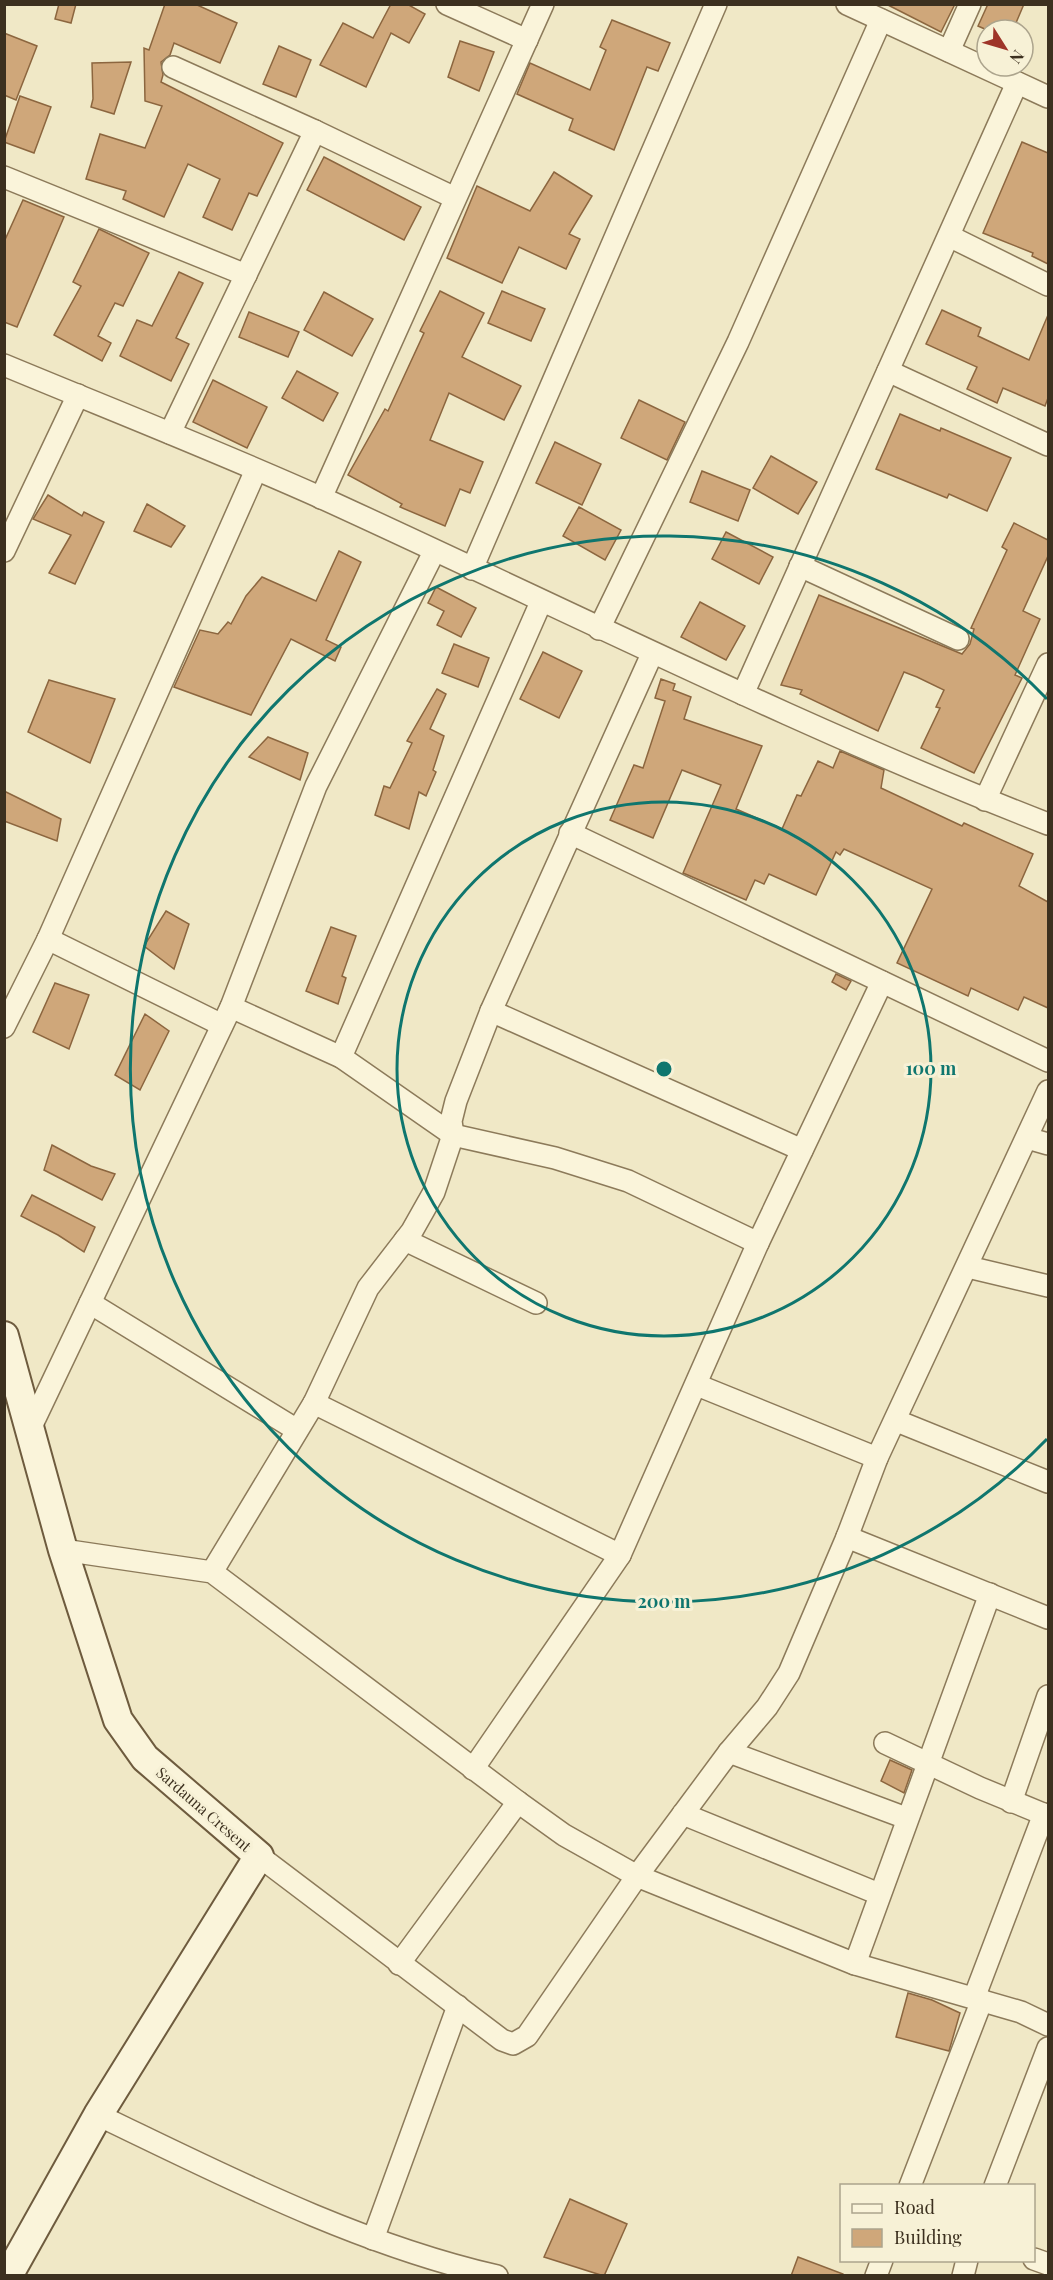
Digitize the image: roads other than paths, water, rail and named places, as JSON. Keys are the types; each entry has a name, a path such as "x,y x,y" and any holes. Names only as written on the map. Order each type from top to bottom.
{"street":[{"path":"447,4 527,40"},
{"path":"321,498 543,4"},
{"path":"472,569 716,4"},
{"path":"847,4 1048,97"},
{"path":"949,51 970,4"},
{"path":"599,629 738,342 881,20"},
{"path":"173,67 315,130 455,198"},
{"path":"743,694 1017,83"},
{"path":"170,433 315,130"},
{"path":"4,177 246,275"},
{"path":"949,236 1048,285"},
{"path":"4,365 321,498 652,654 985,800 1048,824"},
{"path":"888,371 1048,445"},
{"path":"4,551 78,395"},
{"path":"4,1027 48,939 256,470"},
{"path":"29,1431 226,1016 316,786 434,552"},
{"path":"800,566 958,639"},
{"path":"341,1057 541,602"},
{"path":"212,1572 315,1403 368,1288 405,1240 434,1192 453,1135 452,1121 456,1101 491,1011 652,654"},
{"path":"985,800 1048,667"},
{"path":"570,833 1048,1061"},
{"path":"48,939 226,1016 341,1057 453,1135 555,1158 628,1181 758,1243"},
{"path":"473,1769 620,1555 758,1243 882,982"},
{"path":"491,1011 802,1150"},
{"path":"259,1856 502,2040 513,2044 527,2036 637,1876 729,1752 767,1707 789,1673 847,1537 877,1458 897,1421 1048,1091"},
{"path":"1027,1138 1048,1144"},
{"path":"405,1240 536,1303"},
{"path":"968,1267 1048,1286"},
{"path":"90,1303 297,1430"},
{"name":"Sardauna Cresent","path":"4,1336 63,1550 118,1720 130,1740 145,1758 259,1856 98,2115 8,2276"},
{"path":"697,1385 877,1458"},
{"path":"315,1403 620,1555"},
{"path":"897,1421 1048,1482"},
{"path":"847,1537 1048,1618"},
{"path":"63,1550 212,1572 564,1835 637,1876 855,1964 1021,2012 1048,2025"},
{"path":"855,1964 927,1760 990,1594"},
{"path":"1011,1802 1048,1696"},
{"path":"885,1743 927,1760 1011,1802 1046,1815 911,2184"},
{"path":"729,1752 906,1818"},
{"path":"399,1964 518,1802"},
{"path":"683,1814 879,1894"},
{"path":"373,2239 458,2006"},
{"path":"996,2184 1042,2086 1048,2048"},
{"path":"98,2115 287,2203 373,2239 444,2264 497,2276"}]}
